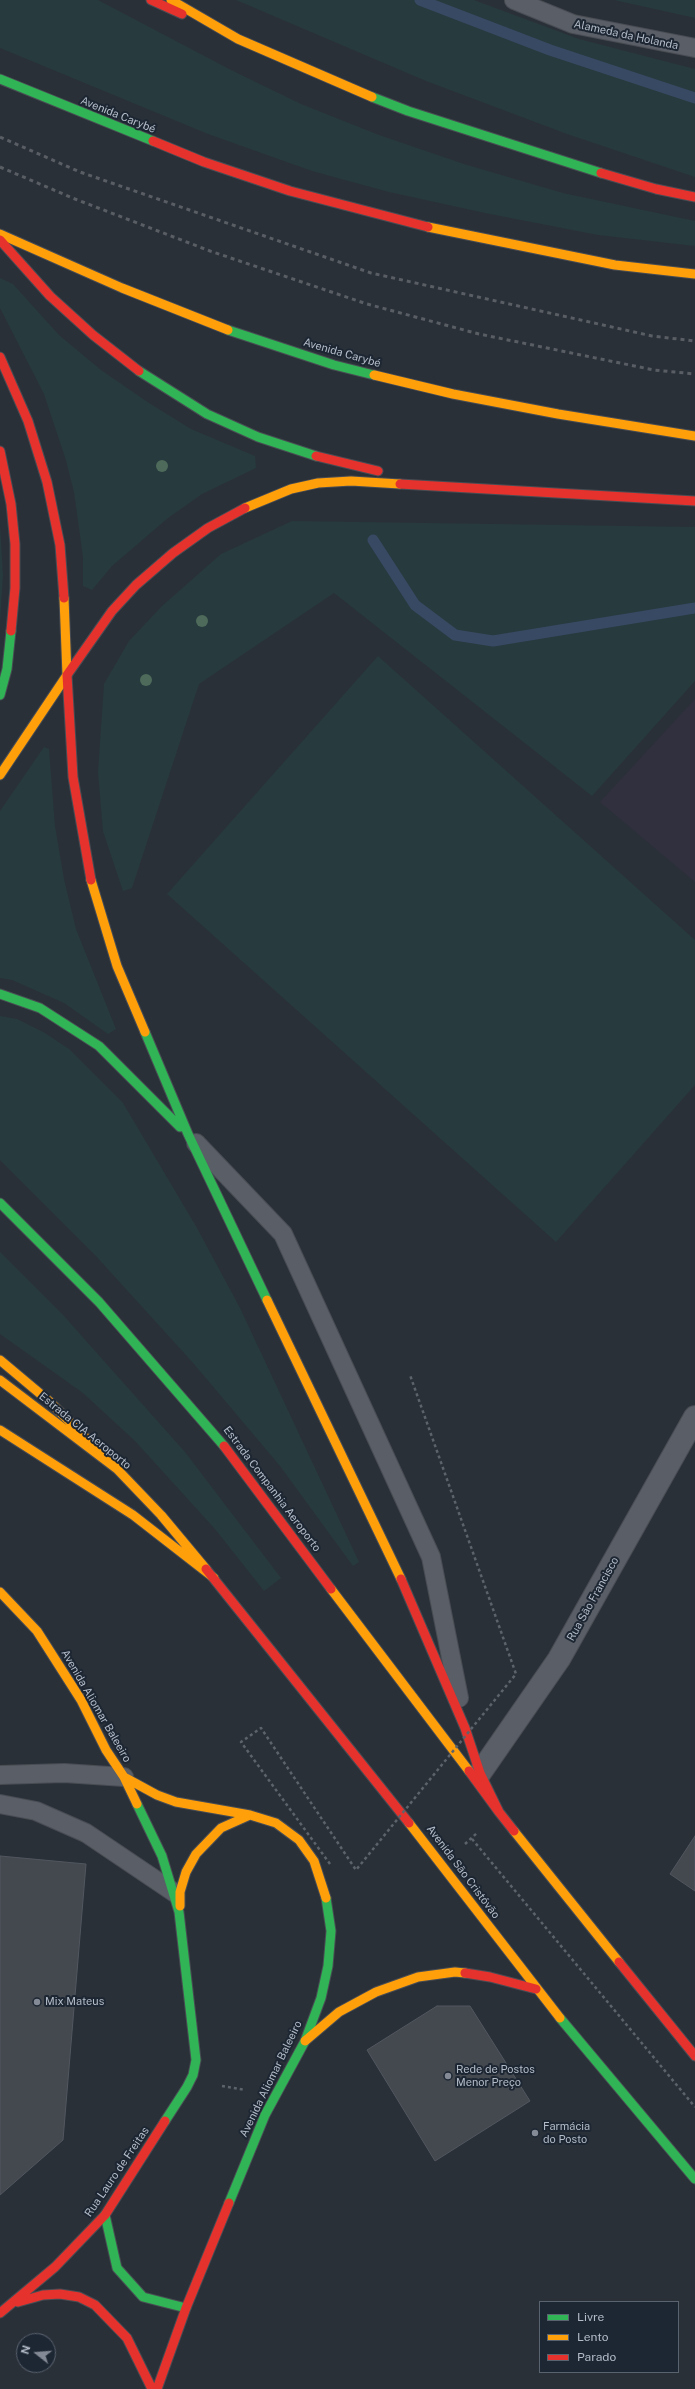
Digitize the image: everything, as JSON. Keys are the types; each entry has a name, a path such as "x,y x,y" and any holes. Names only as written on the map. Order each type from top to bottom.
{"main road":[{"path":"151,0 338,83 408,111 558,161 656,189 695,197"},
{"path":"171,0 238,39"},
{"name":"Avenida Carybé","path":"0,79 197,160 290,191 400,221 520,247 615,265 695,274"},
{"name":"Avenida Carybé","path":"0,234 122,288 233,332 334,365 453,394 558,414 695,436"},
{"path":"0,240 50,296 92,335 145,375 207,414 258,437 302,453 391,473 464,487"},
{"path":"0,357 28,421 48,482 60,545 73,777 86,862 98,909 117,966 188,1134 398,1572 465,1728 480,1772 499,1812 695,2056"},
{"path":"0,451 11,504 15,544 15,588 7,669 0,695"},
{"path":"0,775 112,611 136,585 173,553 208,528 247,507 291,489 318,483 351,480 695,501"},
{"path":"0,994 40,1008 98,1046 188,1134"},
{"name":"Estrada Companhia Aeroporto","path":"0,1203 99,1302 225,1446 499,1812"},
{"path":"0,1360 50,1402 117,1469"},
{"name":"Estrada CIA Aeroporto","path":"0,1380 117,1469 161,1515 214,1578"},
{"path":"0,1430 133,1514 214,1578"},
{"name":"Avenida São Cristóvão","path":"214,1578 441,1862 536,1989 695,2179"},
{"path":"0,1589 14,1605"},
{"name":"Avenida Aliomar Baleeiro","path":"0,1592 14,1605 37,1631 80,1700 106,1750 124,1777 162,1856 175,1894 179,1912 196,2060"},
{"name":"Avenida Aliomar Baleeiro","path":"124,1777 157,1795 176,1802 250,1815 276,1823 299,1840 314,1861 326,1895 331,1931 328,1966 321,1998 305,2041 287,2071 264,2115 186,2308 157,2389"},
{"path":"179,1912 180,1892 186,1872 196,1854 220,1828 250,1815"},
{"path":"305,2041 339,2012 376,1992 418,1976 455,1972 490,1977 536,1989"},
{"name":"Rua Lauro de Freitas","path":"0,2313 55,2267 105,2215 187,2087 193,2075 196,2060"},
{"path":"105,2215 117,2268 143,2297 186,2308"},
{"path":"15,2302 43,2295 60,2294 79,2297 95,2306 127,2338 152,2389"}],"street":[{"name":"Rua São Francisco","path":"480,1772 559,1659 695,1417"}],"lane":[{"name":"Alameda da Holanda","path":"514,0 573,24 695,48"},
{"path":"188,1134 283,1234 430,1557 465,1728"},
{"path":"0,1776 64,1773 124,1777"},
{"path":"0,1804 36,1811 86,1833 175,1894"}],"path":[{"path":"330,1864 241,1742 261,1728 356,1870 516,1674 410,1374"},
{"path":"441,1862 472,1838 499,1812"},
{"path":"472,1838 695,2108"},
{"path":"196,2060 218,2083 245,2090 271,2082 287,2071"}],"shaded area":[{"path":"695,699 695,882 600,802"}],"green space":[{"path":"0,0 98,0 231,70 301,104 379,135 467,165 563,193 695,221 695,246 598,235 485,213 389,192 312,171 208,134 0,48"},
{"path":"236,0 474,0 579,39 695,69 695,177 567,134 426,81"},
{"path":"614,0 695,0 695,18"},
{"path":"0,278 13,284 59,335 101,370 149,403 191,429 255,456 256,468 202,494 168,518 112,566 92,590 83,586 83,557 74,492 65,457 44,394 0,308"},
{"path":"292,521 695,527 695,681 592,796 334,593 199,684 132,888 123,891 103,831 98,772 104,684 129,641 162,606 221,554"},
{"path":"0,525 3,575 0,623"},
{"path":"378,656 695,940 695,1085 556,1242 167,894"},
{"path":"44,747 49,749 55,826 64,879 76,929 116,1029 108,1034 64,1003 12,980 0,978 0,811"},
{"path":"0,1016 17,1019 45,1033 69,1049 123,1103 197,1228 240,1308 359,1562 353,1566 280,1466 194,1364 95,1255 0,1160"},
{"path":"0,1252 64,1316 185,1452 281,1578 264,1591 215,1529 135,1441 83,1393 0,1334"}],"building":[{"path":"695,1836 695,1891 670,1874"},
{"name":"Mix Mateus","path":"0,1856 86,1864 63,2140 0,2195"},
{"name":"Rede de Postos Menor Preço","path":"437,2006 470,2006 530,2101 435,2161 367,2050"}],"waterway":[{"path":"420,0 550,50 695,98"},
{"path":"373,540 415,605 455,635 493,641 695,608"}],"railway":[{"path":"0,137 80,172 371,273 652,336 695,341"},
{"path":"0,167 75,199 210,251 367,304 479,334 654,370 695,374"}],"traffic: fast":[{"path":"0,79 153,141"},
{"path":"372,97 408,111 601,173"},
{"path":"228,330 334,365 374,375"},
{"path":"139,371 207,414 258,437 316,456"},
{"path":"0,695 7,669 11,631"},
{"path":"0,994 40,1008 99,1046 180,1127"},
{"path":"145,1032 188,1134 267,1300"},
{"path":"0,1203 99,1302 224,1446"},
{"path":"137,1804 162,1856 179,1912 196,2060 193,2075 187,2087 165,2121"},
{"path":"229,2203 265,2115 305,2041 321,1998 328,1966 331,1931 326,1898"},
{"path":"560,2018 695,2179"},
{"path":"105,2215 117,2268 143,2297 186,2308"}],"traffic: slow":[{"path":"171,0 238,39 372,97"},
{"path":"428,227 615,265 695,274"},
{"path":"0,234 122,288 228,330"},
{"path":"374,375 453,394 558,414 695,436"},
{"path":"245,508 291,489 318,483 351,481 400,484"},
{"path":"0,775 67,675 64,598"},
{"path":"91,880 117,966 145,1032"},
{"path":"267,1300 401,1579"},
{"path":"0,1360 50,1402 117,1469 161,1515 206,1569"},
{"path":"0,1380 117,1469"},
{"path":"0,1430 133,1515 214,1578"},
{"path":"331,1589 469,1771"},
{"path":"0,1592 37,1631 81,1700 106,1750 124,1777 137,1804"},
{"path":"124,1777 157,1795 176,1802 250,1815 276,1823 299,1840 314,1861 326,1898"},
{"path":"180,1906 180,1892 186,1872 196,1854 221,1828 250,1815"},
{"path":"409,1823 560,2018"},
{"path":"514,1831 619,1962"},
{"path":"305,2041 339,2012 376,1992 418,1977 455,1972 465,1973"}],"traffic: jam":[{"path":"151,0 182,14"},
{"path":"153,141 204,162 290,191 428,227"},
{"path":"601,173 656,189 695,197"},
{"path":"0,240 50,296 93,335 139,371"},
{"path":"0,357 28,421 47,482 60,545 64,598"},
{"path":"0,451 11,504 15,544 15,588 11,631"},
{"path":"316,456 378,471"},
{"path":"400,484 695,501"},
{"path":"67,675 112,611 136,585 173,553 208,528 245,508"},
{"path":"67,675 73,777 91,880"},
{"path":"224,1446 331,1589"},
{"path":"206,1569 409,1823"},
{"path":"401,1579 465,1728 480,1773 499,1812 514,1831"},
{"path":"469,1771 499,1812"},
{"path":"619,1962 695,2056"},
{"path":"465,1973 490,1977 536,1989"},
{"path":"0,2313 55,2267 105,2215 165,2121"},
{"path":"157,2389 186,2308 229,2203"},
{"path":"18,2302 43,2295 60,2294 79,2297 95,2305 127,2338 152,2389"}],"place":[{"name":"Mix Mateus","path":"37,2002"},
{"name":"Rede de Postos Menor Preço","path":"448,2076"},
{"name":"Farmácia do Posto","path":"535,2133"}]}
